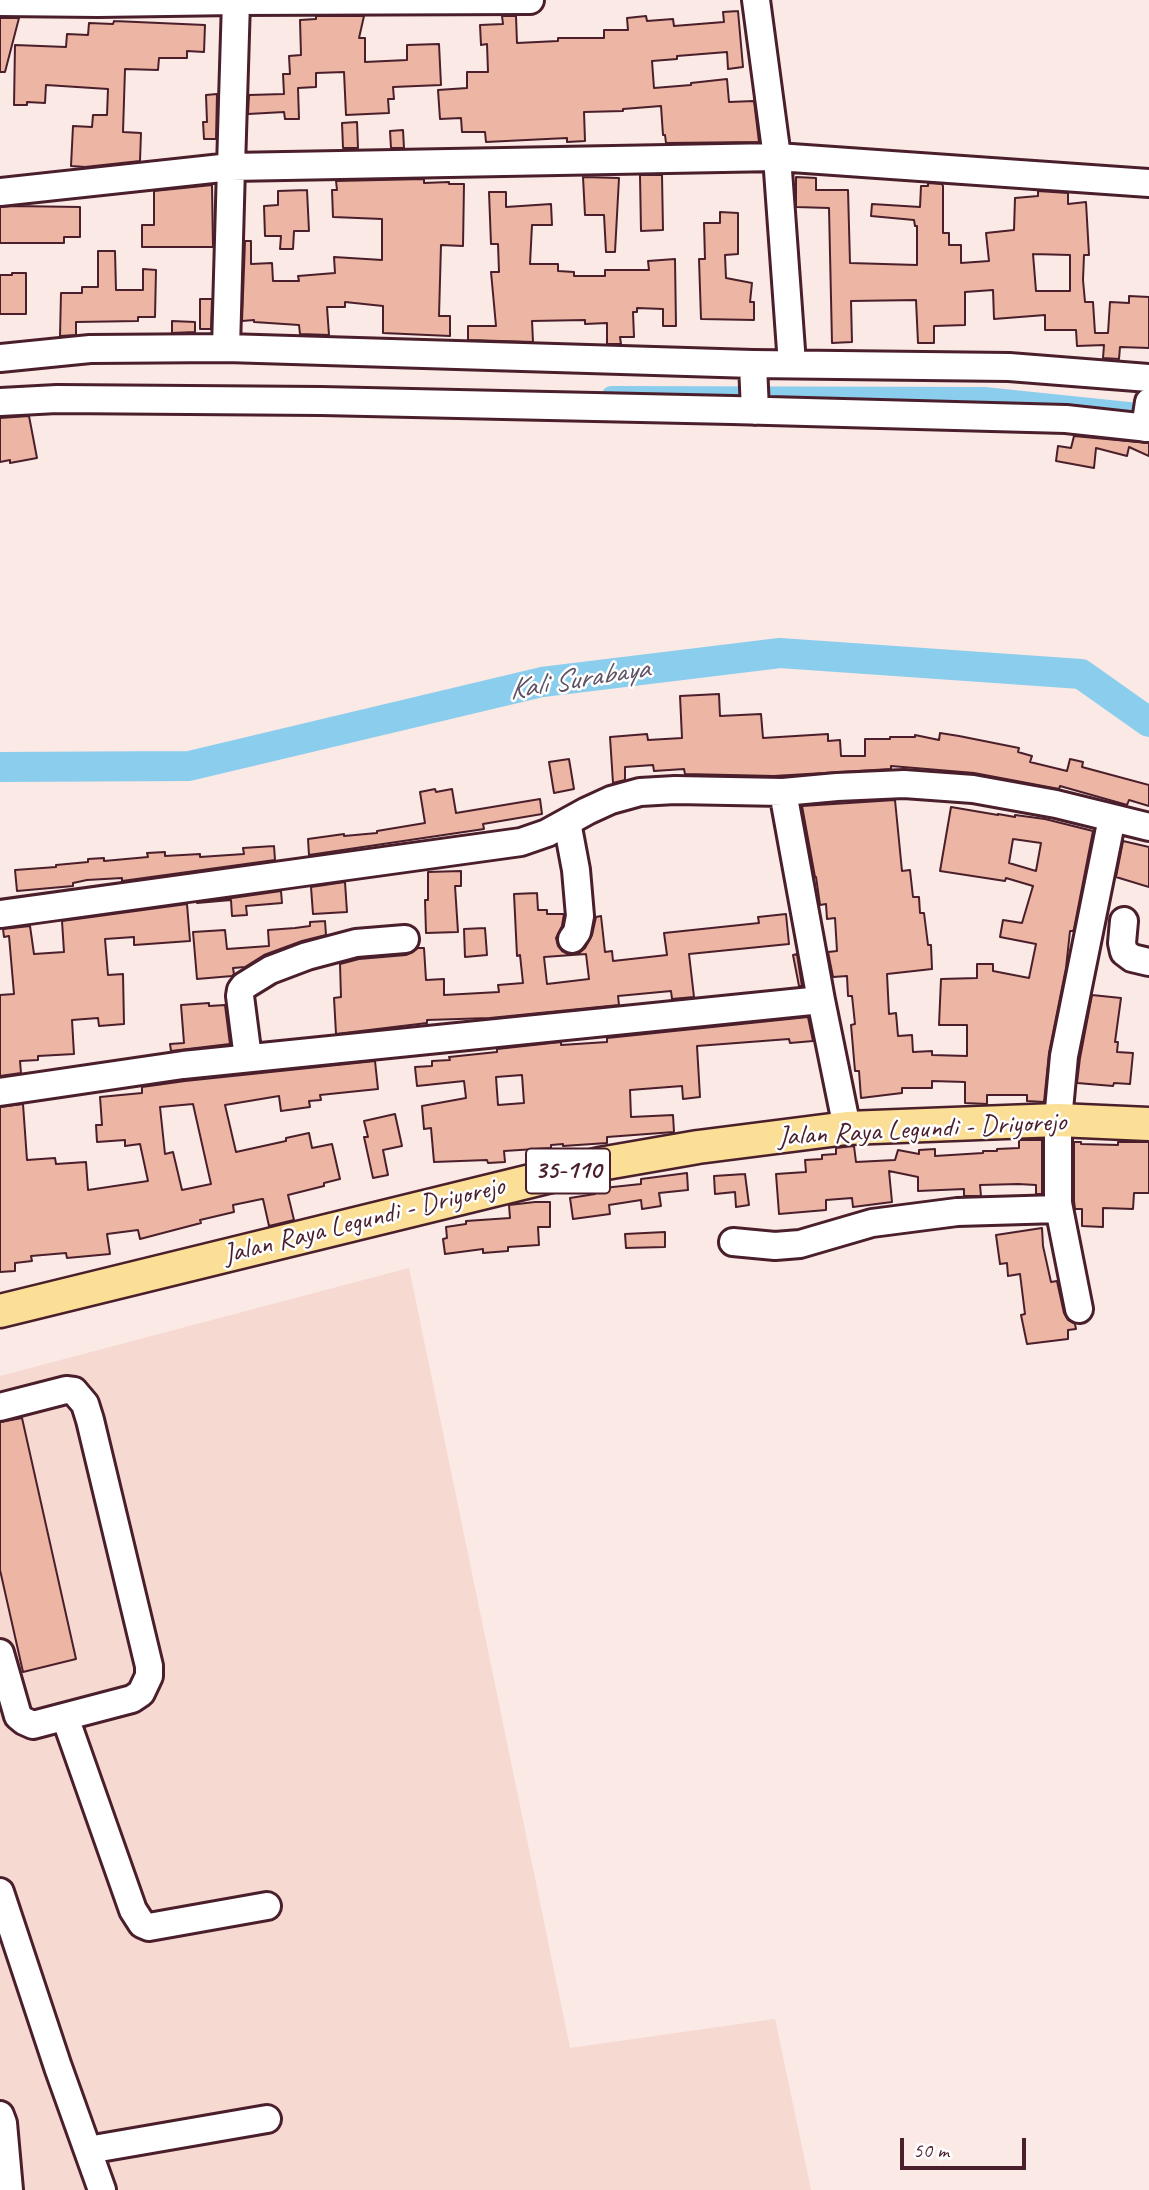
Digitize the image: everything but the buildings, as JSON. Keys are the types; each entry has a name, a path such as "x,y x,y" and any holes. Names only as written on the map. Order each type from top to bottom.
{"main road":[{"name":"Jalan Raya Legundi - Driyorejo","path":"0,1311 600,1164 698,1147 847,1128 1058,1120 1149,1124"}],"street":[{"path":"0,2 530,0"},
{"path":"756,0 777,157 792,365"},
{"path":"226,348 236,1"},
{"path":"0,192 231,167 777,157 1149,183"},
{"path":"0,358 90,349 226,348 753,370 792,365 1009,367 1072,377 1149,378"},
{"path":"753,370 755,407"},
{"path":"1067,416 1072,377"},
{"path":"0,402 57,399 755,407 1147,420"},
{"path":"0,914 521,842 547,833 611,800 640,792 675,789 783,792 904,784 973,789 1056,804 1149,827"},
{"path":"783,792 847,1128"},
{"path":"1079,1309 1059,1209 1058,1120 1064,1056 1112,818"},
{"path":"567,822 576,870 580,916 577,932 572,939"},
{"path":"1124,921 1124,952 1132,958 1149,962"},
{"path":"248,1058 240,996 243,987 270,970 307,956 356,943 405,939"},
{"path":"0,1092 183,1065 821,1000"},
{"path":"733,1242 800,1244 872,1223 957,1212 1059,1209"},
{"path":"0,1407 66,1390 74,1391 85,1404 149,1666 149,1676 141,1693 132,1699 33,1725 23,1721 16,1710 0,1653"},
{"path":"65,1717 132,1910 142,1924 149,1927 267,1906"},
{"path":"0,1892 102,2190"},
{"path":"0,2115 9,2190"},
{"path":"88,2150 267,2119"}],"shaded area":[{"path":"409,1268 570,2048 775,2019 811,2190 0,2190 0,1376"}],"waterway":[{"path":"611,395 984,396 1149,413"},
{"name":"Kali Surabaya","path":"0,767 189,766 542,682 780,653 1081,674 1149,722"}]}
